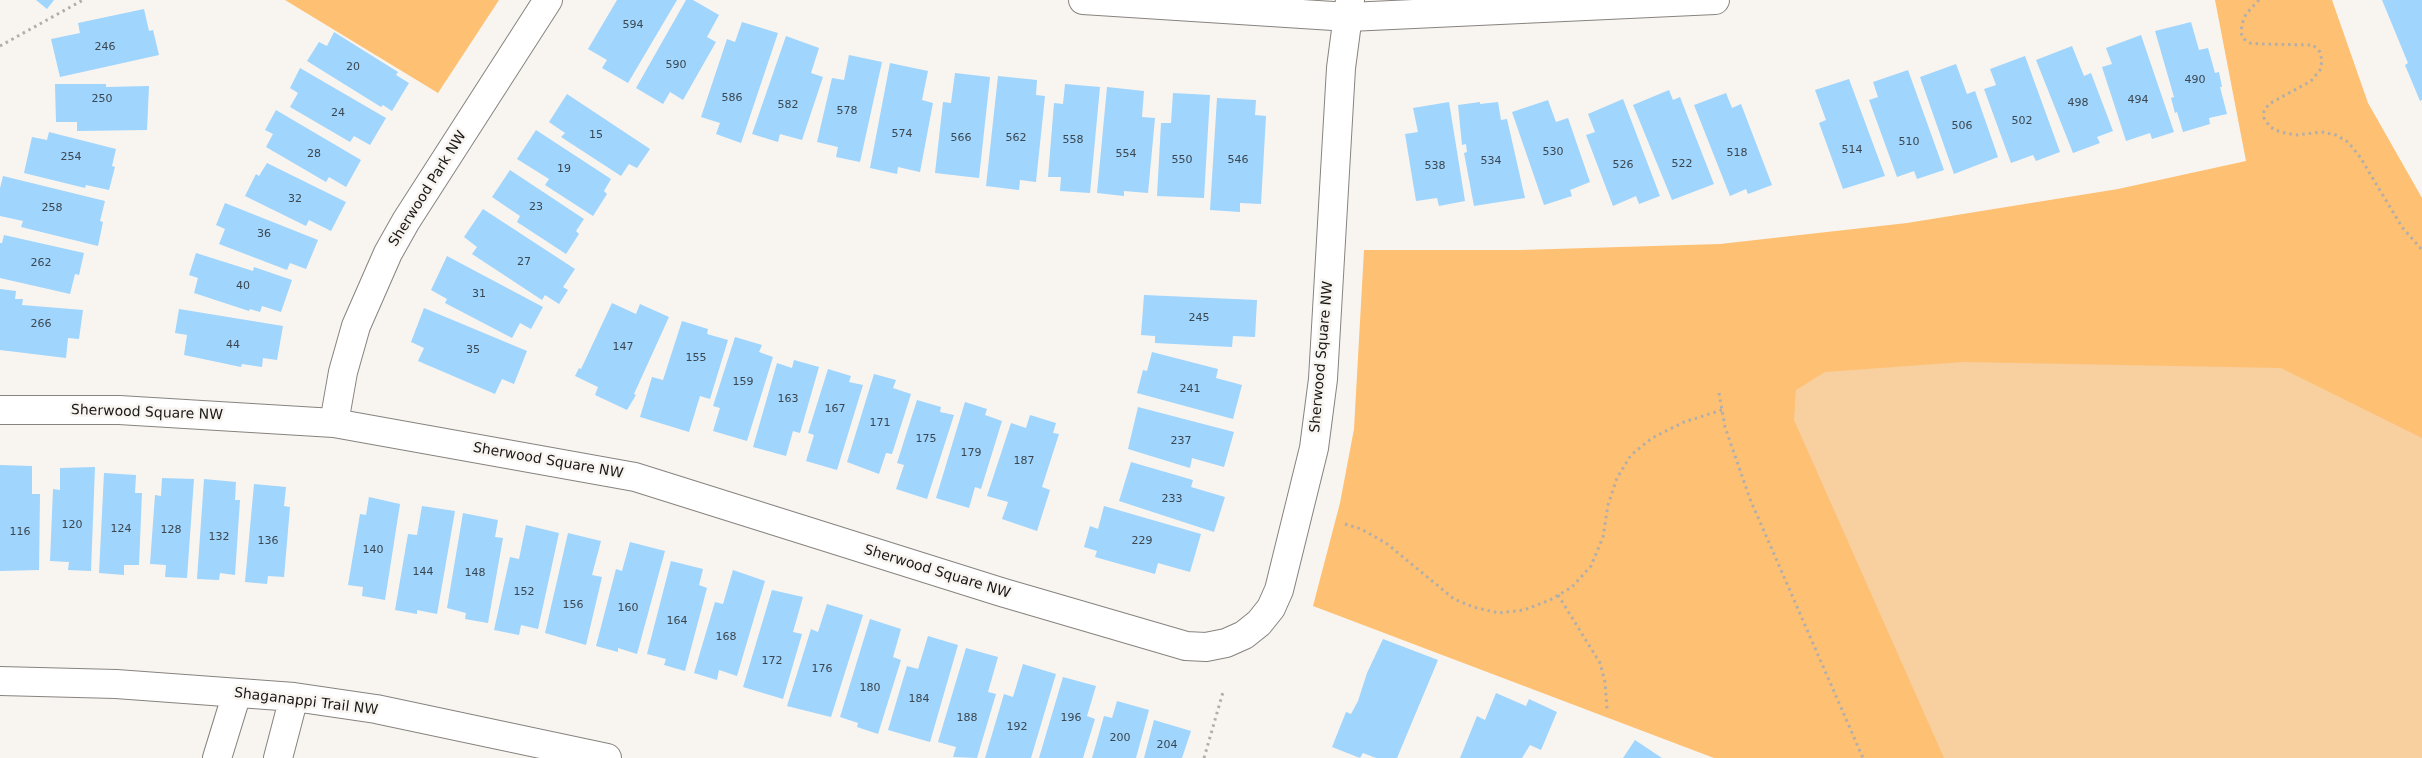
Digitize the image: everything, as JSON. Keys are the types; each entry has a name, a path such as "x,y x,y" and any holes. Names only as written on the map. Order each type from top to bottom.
{"street":[{"name":"Sherwood Park NW","path":"334,424 343,372 356,326 388,253 406,221 548,0"},
{"path":"1083,0 1349,8 1700,1"},
{"name":"Sherwood Square NW","path":"0,410 119,410 334,424 635,477 1001,592 1186,646 1206,647 1226,644 1244,635 1271,608 1279,590 1314,448 1323,379 1340,68 1349,8"},
{"name":"Shaganappi Trail NW","path":"0,681 116,684 294,698 376,709 607,758"},
{"path":"218,758 237,693"},
{"path":"278,758 294,698"}],"path":[{"path":"0,46 83,0"},
{"path":"2259,0 2246,14 2242,24 2241,32 2244,39 2261,44 2313,45 2320,52 2322,61 2320,70 2311,81 2269,104 2264,111 2264,118 2270,127 2280,132 2296,135 2322,132 2336,135 2348,142 2360,157 2402,228 2422,250"},
{"path":"1719,393 1725,427 1750,499 1863,758"},
{"path":"1345,524 1361,529 1386,543 1454,599 1473,607 1499,613 1524,610 1572,587 1591,566 1603,537 1608,504 1617,478 1632,455 1652,438 1684,422 1722,410"},
{"path":"1558,595 1600,663 1605,682 1607,709"},
{"path":"1204,758 1222,692"}],"shaded area":[{"path":"285,0 499,0 438,93"},
{"path":"2215,0 2332,0 2368,103 2422,198 2422,758 1714,758 1313,606 1340,503 1354,429 1364,250 1521,250 1720,244 1907,223 2118,189 2246,161"},
{"path":"1963,362 2281,368 2422,438 2422,758 1944,758 1794,420 1796,390 1825,372"}],"building":[{"path":"36,0 54,0 47,9"},
{"path":"617,0 677,0 628,83 602,68 607,60 588,49"},
{"path":"686,0 693,0 719,15 707,37 716,42 683,100 670,92 663,104 636,88"},
{"path":"2382,0 2422,0 2422,100 2420,101 2405,65 2408,63"},
{"path":"144,9 149,31 153,30 159,55 60,77 51,39 80,33 78,23"},
{"path":"742,22 778,33 741,143 716,134 720,123 701,117 727,39 735,42"},
{"path":"2191,22 2199,50 2208,48 2215,73 2219,72 2222,87 2220,87 2227,114 2209,118 2210,124 2183,132 2177,112 2175,113 2171,98 2174,97 2155,31"},
{"path":"334,32 398,72 396,75 409,83 392,111 383,105 381,107 307,61 319,42 327,46"},
{"path":"2141,35 2174,132 2152,139 2150,133 2126,141 2102,67 2112,64 2106,48"},
{"path":"786,36 819,48 811,73 823,77 802,140 780,134 778,142 752,134"},
{"path":"2072,46 2084,76 2091,73 2113,131 2097,137 2100,143 2073,153 2036,60"},
{"path":"849,55 882,62 860,162 836,157 838,147 817,142 832,78 844,80"},
{"path":"2025,56 2060,152 2036,161 2033,155 2011,163 1984,89 1996,85 1990,69"},
{"path":"890,63 928,71 922,100 933,103 920,172 898,167 897,174 870,168"},
{"path":"1956,64 1967,94 1975,91 1998,157 1954,174 1920,77"},
{"path":"300,68 386,118 370,145 354,136 350,142 290,107 298,93 290,88"},
{"path":"1908,70 1944,170 1917,179 1914,171 1897,177 1869,100 1878,97 1873,82"},
{"path":"955,73 990,77 979,178 935,173 943,102 951,103"},
{"path":"998,76 1037,80 1036,95 1045,96 1036,182 1020,180 1019,190 986,186"},
{"path":"1849,79 1885,176 1843,189 1819,123 1826,120 1815,90"},
{"path":"55,84 106,84 106,87 149,86 147,130 77,131 77,122 56,122"},
{"path":"1065,84 1100,87 1090,193 1060,191 1061,177 1048,177 1054,103 1063,104"},
{"path":"1107,87 1144,91 1142,117 1155,118 1148,193 1124,191 1124,196 1097,193"},
{"path":"1669,90 1673,100 1680,97 1714,184 1672,200 1633,105"},
{"path":"1173,93 1210,95 1204,198 1157,196 1161,123 1171,123"},
{"path":"1726,93 1732,108 1741,104 1772,185 1748,194 1746,189 1730,196 1694,105"},
{"path":"567,94 650,149 637,168 629,164 621,176 561,137 565,133 549,122"},
{"path":"1217,98 1256,100 1255,115 1266,116 1261,204 1240,203 1240,212 1210,210"},
{"path":"1623,99 1660,196 1639,204 1636,196 1613,206 1586,135 1595,132 1588,114"},
{"path":"1548,100 1556,122 1568,118 1590,182 1570,190 1572,196 1544,205 1512,112"},
{"path":"1449,102 1465,201 1439,206 1437,198 1416,201 1405,134 1418,132 1413,108"},
{"path":"1480,102 1480,104 1498,102 1501,120 1507,119 1525,198 1474,206 1464,153 1467,152 1466,144 1462,145 1458,105"},
{"path":"276,110 361,160 346,187 329,177 326,182 266,147 273,134 265,130"},
{"path":"536,130 611,179 604,191 607,194 593,216 545,185 549,179 517,159"},
{"path":"49,132 116,149 112,166 115,167 109,190 86,185 85,188 24,173 32,137 47,140"},
{"path":"267,163 346,202 331,231 309,220 306,226 245,196 256,174 259,176"},
{"path":"510,170 584,219 576,231 579,234 566,254 517,222 520,216 492,197"},
{"path":"3,176 105,201 100,221 103,222 98,246 21,227 23,221 0,216 0,188"},
{"path":"225,203 318,240 306,269 290,263 287,270 219,244 225,229 216,225"},
{"path":"483,209 575,269 563,287 568,290 559,304 545,295 542,300 472,254 477,247 464,237"},
{"path":"4,235 84,253 79,275 75,274 70,294 0,278 0,243 2,243"},
{"path":"196,253 253,271 254,267 292,280 281,312 262,306 260,312 250,309 249,311 194,293 198,278 189,275"},
{"path":"447,256 543,307 531,329 520,323 512,338 445,303 447,299 431,290"},
{"path":"0,289 16,291 15,299 23,299 22,305 83,310 79,339 68,338 66,358 0,350"},
{"path":"1144,295 1257,300 1255,337 1233,336 1232,347 1155,343 1155,336 1141,335"},
{"path":"612,303 636,314 640,304 669,317 634,394 636,395 627,410 595,395 598,387 575,376 579,368 581,369"},
{"path":"424,308 527,351 514,384 502,379 495,394 418,361 424,348 411,342"},
{"path":"179,309 283,326 277,360 263,358 262,367 242,364 241,367 184,355 187,335 175,333"},
{"path":"682,321 708,329 707,334 728,340 710,399 700,396 689,432 640,417 652,377 663,380"},
{"path":"735,337 762,345 759,352 773,357 747,441 713,431 720,408 713,406"},
{"path":"1152,352 1218,369 1216,378 1242,385 1233,419 1137,393 1143,370 1147,371"},
{"path":"794,360 819,367 800,433 793,431 786,456 753,447 777,363 792,368"},
{"path":"828,369 851,376 849,382 863,385 837,470 806,461 814,435 808,433"},
{"path":"874,374 896,380 893,388 911,394 892,454 886,453 879,474 847,462"},
{"path":"917,400 941,407 940,412 954,415 927,499 896,489 904,465 897,463"},
{"path":"965,402 987,409 985,415 1002,421 981,489 975,487 969,508 936,498"},
{"path":"1138,407 1234,432 1224,467 1192,458 1190,468 1128,449"},
{"path":"1030,415 1056,423 1053,433 1059,434 1042,487 1050,490 1037,531 1002,519 1008,502 987,496 1011,423 1026,428"},
{"path":"1131,462 1193,480 1191,487 1225,497 1214,532 1119,501"},
{"path":"0,465 32,466 32,494 40,494 39,570 0,571"},
{"path":"95,467 91,571 68,570 69,562 50,561 53,489 60,490 60,468"},
{"path":"104,473 136,475 135,493 142,493 139,565 124,565 124,575 99,573"},
{"path":"162,478 194,479 187,578 165,577 166,565 150,564 155,495 161,496"},
{"path":"204,479 236,482 235,500 240,500 235,575 220,573 219,580 197,579"},
{"path":"254,484 286,487 284,506 290,507 284,577 268,576 267,584 245,582"},
{"path":"369,497 400,504 385,600 362,596 363,587 348,585 360,514 366,515"},
{"path":"422,506 455,511 437,614 417,610 417,614 395,610 408,534 417,535"},
{"path":"1104,506 1201,534 1190,572 1158,563 1155,574 1095,557 1097,551 1084,547 1090,526 1098,529"},
{"path":"463,513 498,520 495,537 503,538 488,623 465,619 466,613 447,608"},
{"path":"526,525 559,533 538,629 521,625 519,635 494,630 510,557 519,559"},
{"path":"568,533 601,541 592,575 602,577 586,645 545,633"},
{"path":"630,542 665,551 637,654 618,648 618,652 596,646 616,569 622,571"},
{"path":"671,561 703,569 699,585 707,588 685,671 664,665 666,659 647,654"},
{"path":"733,570 765,581 737,676 719,670 717,680 694,673 715,602 723,604"},
{"path":"772,590 803,597 793,632 802,634 783,699 743,687"},
{"path":"827,604 863,615 831,717 787,706 811,629 818,632"},
{"path":"870,619 901,629 893,657 901,660 878,734 857,727 858,723 840,717"},
{"path":"928,636 958,645 930,742 888,730 907,666 918,669"},
{"path":"1383,639 1438,660 1397,758 1376,758 1363,753 1360,758 1332,747 1346,712 1351,714 1358,701 1367,673"},
{"path":"966,648 998,657 988,692 996,694 977,758 953,757 956,747 938,742"},
{"path":"1023,664 1056,674 1031,758 985,758 1004,694 1013,697"},
{"path":"1063,677 1096,686 1087,716 1095,719 1083,758 1039,758"},
{"path":"1496,693 1526,706 1529,699 1557,712 1541,750 1530,745 1522,758 1460,758 1477,716 1485,720"},
{"path":"1117,701 1149,710 1136,758 1092,758 1104,716 1112,718"},
{"path":"1154,720 1191,731 1182,758 1144,758"},
{"path":"1635,740 1662,758 1623,758"}]}
